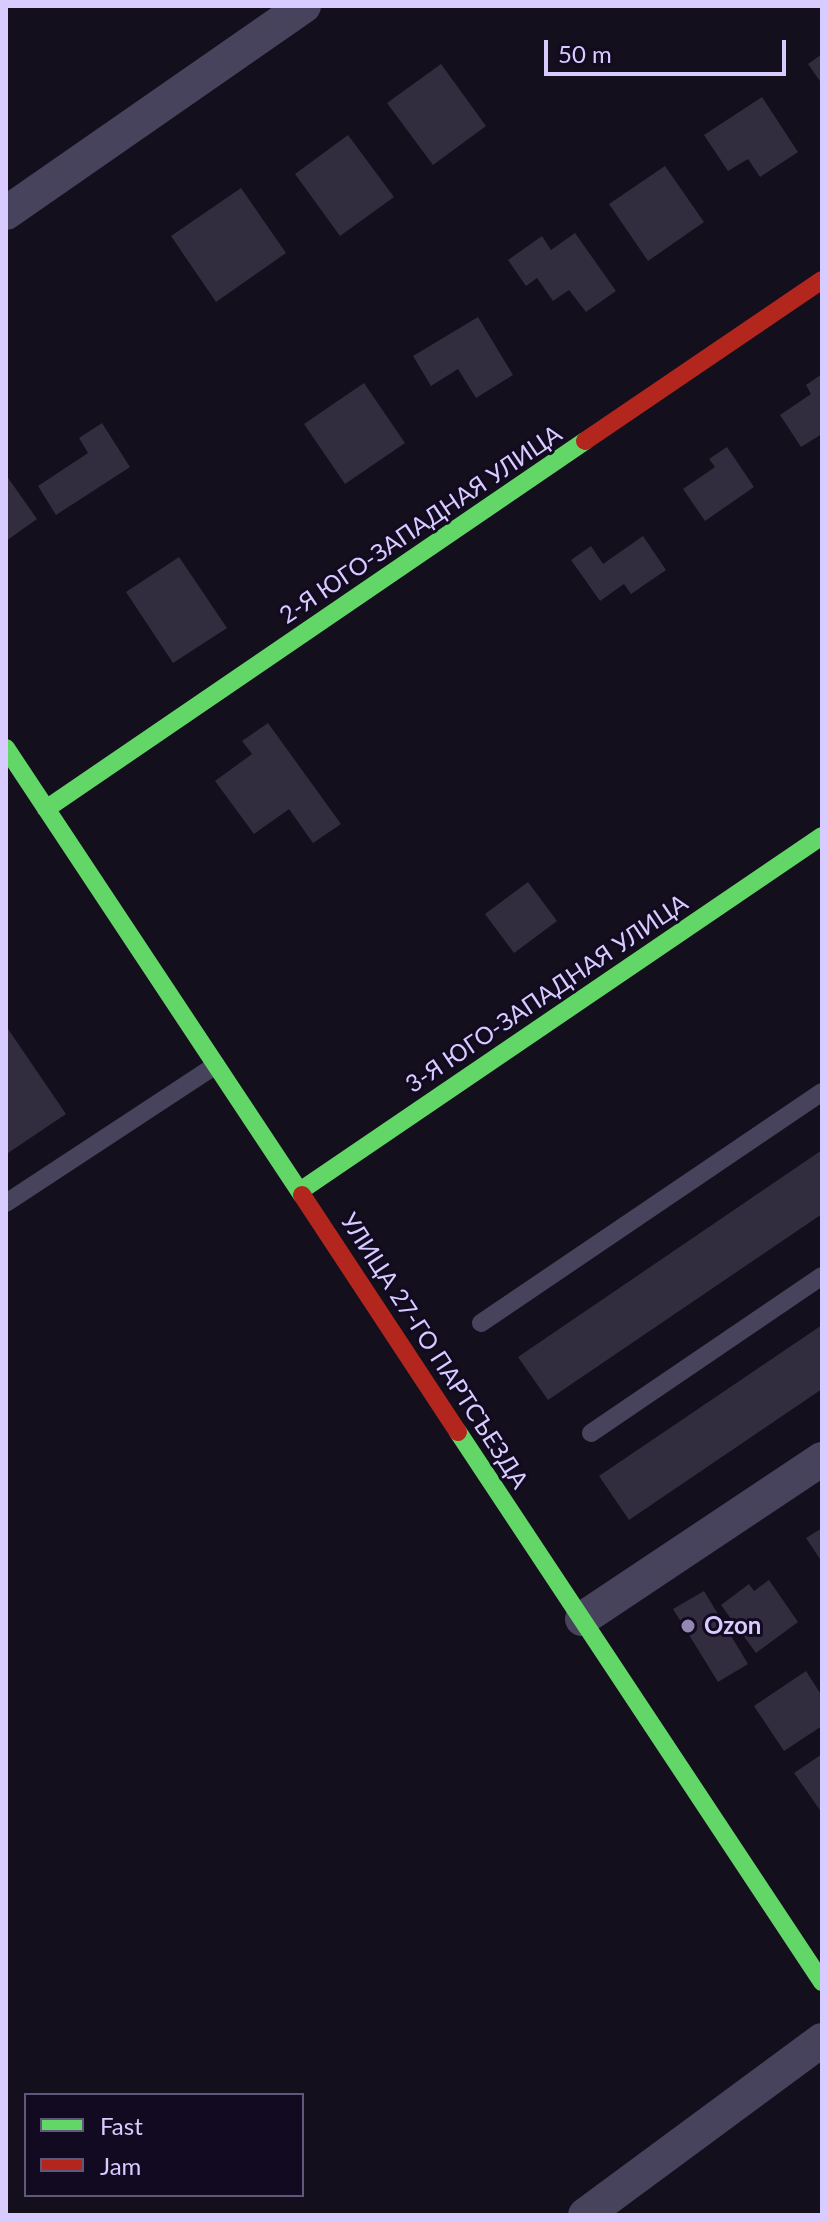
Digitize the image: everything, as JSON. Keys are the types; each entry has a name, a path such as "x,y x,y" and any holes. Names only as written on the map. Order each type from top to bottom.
{"street":[{"path":"6,213 304,6"},
{"name":"2-Я ЮГО-ЗАПАДНАЯ УЛИЦА","path":"46,809 822,280"},
{"name":"УЛИЦА 27-ГО ПАРТСЪЕЗДА","path":"6,748 822,1982"},
{"name":"3-Я ЮГО-ЗАПАДНАЯ УЛИЦА","path":"300,1191 822,836"},
{"path":"582,1619 822,1459"},
{"path":"585,2215 822,2040"}],"lane":[{"path":"6,1203 216,1065"},
{"path":"481,1323 822,1092"},
{"path":"591,1433 822,1276"}],"building":[{"path":"822,54 822,84 808,64"},
{"path":"441,64 486,126 433,165 387,103"},
{"path":"762,97 798,152 760,177 748,159 728,171 704,135"},
{"path":"348,135 394,197 340,236 295,174"},
{"path":"665,166 704,222 648,261 609,204"},
{"path":"241,188 286,253 216,302 171,236"},
{"path":"575,233 616,291 586,312 569,290 553,301 537,278 526,286 508,260 542,236 551,250"},
{"path":"478,317 513,375 476,398 458,369 431,386 413,356"},
{"path":"822,374 822,434 801,447 780,415 811,394 806,385"},
{"path":"364,383 405,443 345,484 304,424"},
{"path":"102,423 130,467 56,515 38,486 88,453 79,438"},
{"path":"727,447 754,487 705,521 683,489 715,467 709,459"},
{"path":"6,475 37,519 6,541"},
{"path":"643,536 666,570 631,594 624,584 600,601 571,560 591,546 603,564"},
{"path":"179,557 227,628 173,663 126,592"},
{"path":"268,723 341,824 313,843 289,809 254,834 215,781 252,754 242,741"},
{"path":"528,882 557,921 514,953 485,914"},
{"path":"6,1026 66,1114 8,1153 6,1150"},
{"path":"822,1150 822,1214 548,1400 518,1357"},
{"path":"822,1325 822,1389 629,1520 599,1476"},
{"path":"822,1528 822,1562 806,1538"},
{"path":"769,1580 798,1622 756,1653 721,1605 749,1584 754,1591"},
{"path":"704,1591 748,1664 718,1682 673,1609"},
{"path":"806,1671 822,1696 822,1726 784,1751 754,1706"},
{"path":"822,1754 822,1813 794,1773"}],"traffic: fast":[{"path":"46,809 585,441"},
{"path":"6,748 302,1195"},
{"path":"300,1191 822,836"},
{"path":"458,1432 822,1982"}],"traffic: jam":[{"path":"585,441 822,280"},
{"path":"302,1195 458,1432"}],"place":[{"name":"Ozon","path":"688,1626"}]}
